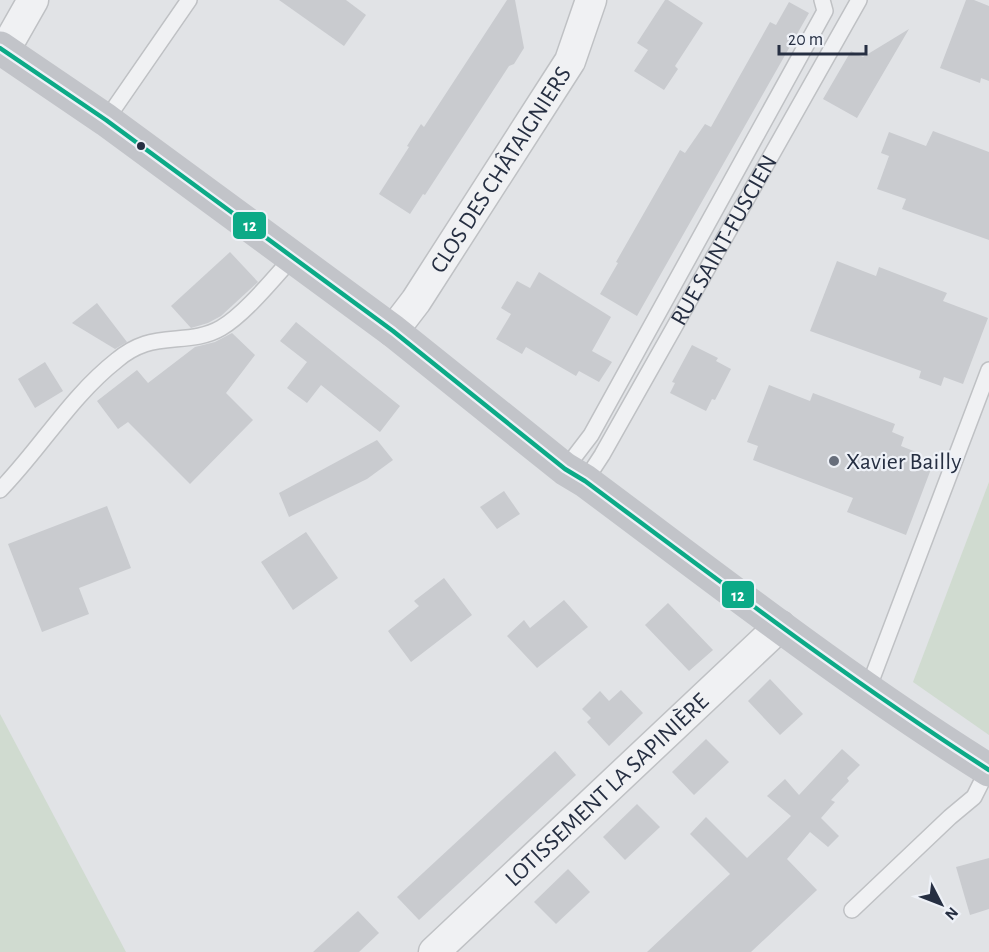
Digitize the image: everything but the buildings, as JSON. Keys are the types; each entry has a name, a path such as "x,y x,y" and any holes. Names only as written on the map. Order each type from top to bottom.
{"main road":[{"path":"2,49 106,120 393,331 575,475 780,626 922,728 989,769"}],"street":[{"path":"2,49 33,0"},
{"name":"CLOS DES CHÂTAIGNIERS","path":"393,331 416,301 570,61 591,0"},
{"name":"LOTISSEMENT LA SAPINIÈRE","path":"434,952 780,626"}],"lane":[{"path":"106,120 189,0"},
{"path":"575,475 591,435 825,11 822,0"},
{"name":"RUE SAINT-FUSCIEN","path":"575,475 602,455 859,0"},
{"path":"0,490 19,471 76,399 118,359 144,344 194,338 221,328 250,304 293,257"},
{"path":"868,689 989,370"},
{"path":"852,910 974,797 989,769"}],"shaded area":[{"path":"989,482 989,735 913,682"},
{"path":"0,714 126,952 0,952"}],"transit line":[{"name":"12","path":"0,48 106,120 393,331 565,469 585,481 835,665 989,770"}],"place":[{"name":"Xavier Bailly","path":"834,461"}]}
